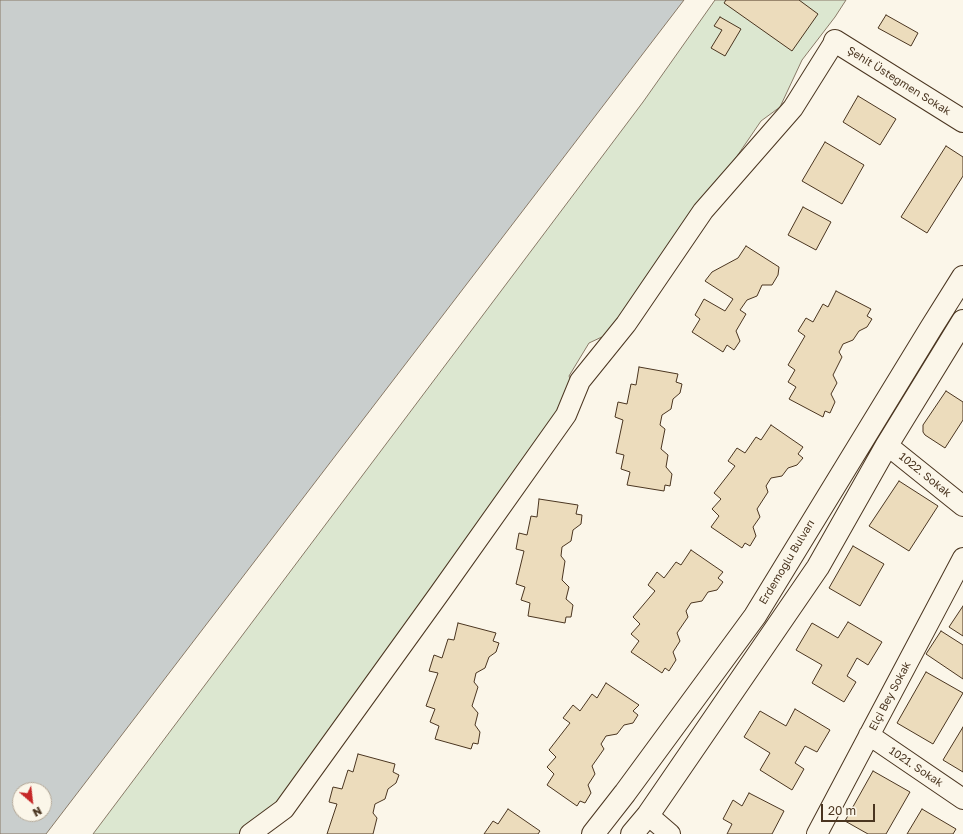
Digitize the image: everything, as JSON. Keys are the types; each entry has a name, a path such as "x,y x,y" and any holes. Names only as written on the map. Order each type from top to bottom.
{"main road":[{"name":"Şehit Üsteğmen Sokak","path":"835,41 963,122"},
{"name":"Erdemoğlu Bulvarı","path":"593,834 625,793 755,616 926,334 963,277"},
{"path":"632,834 648,815 818,567 887,445 963,321"}],"street":[{"path":"250,834 284,809 566,415 580,381 626,324 703,211 793,108 835,41"},
{"name":"1022. Sokak","path":"887,445 963,506"},
{"name":"Elçi Bey Sokak","path":"816,834 963,558"},
{"name":"1021. Sokak","path":"869,735 963,799"},
{"path":"648,815 670,834"}],"green space":[{"path":"715,0 846,0 802,60 780,107 761,121 619,329 589,343 569,376 574,387 274,810 239,834 93,834 643,102"}],"shaded area":[{"path":"0,0 684,0 46,834 0,834"}],"building":[{"path":"726,0 799,0 818,14 792,51 724,3"},
{"path":"886,15 918,33 911,46 878,28"},
{"path":"720,17 741,29 725,56 711,48 722,30 714,26"},
{"path":"858,96 896,119 880,145 843,122"},
{"path":"825,142 864,165 842,204 802,181"},
{"path":"946,146 963,157 963,176 927,233 901,217"},
{"path":"803,207 831,222 816,250 788,235"},
{"path":"746,246 779,267 778,275 772,285 762,285 757,296 747,300 740,310 746,314 736,331 740,341 734,350 727,345 723,352 692,332 700,319 695,315 704,299 725,311 733,299 705,281 712,272 738,258"},
{"path":"836,291 871,309 867,316 872,319 867,327 859,331 853,340 843,344 839,352 842,357 833,375 837,383 831,394 835,402 830,413 825,411 823,417 789,399 796,387 788,382 795,370 788,365 805,336 798,331 806,318 813,322 823,304 828,307"},
{"path":"639,367 678,374 676,382 682,384 680,393 673,399 671,409 662,415 660,425 665,429 661,449 668,455 666,467 672,474 670,486 665,485 664,491 627,485 630,472 621,469 624,455 616,453 623,420 615,417 618,402 627,404 631,384 636,385"},
{"path":"946,391 963,402 963,420 945,448 925,435 923,432 923,425"},
{"path":"771,425 803,447 798,454 803,458 797,465 788,468 782,476 771,478 766,486 768,492 757,509 760,517 753,527 756,536 750,546 745,543 742,548 711,527 719,516 712,509 721,499 714,493 735,466 728,461 737,448 745,453 756,437 761,440"},
{"path":"899,481 938,506 909,551 869,526"},
{"path":"539,499 578,505 576,514 582,515 581,524 573,530 571,541 562,547 561,556 565,561 562,580 569,587 566,599 573,605 571,617 566,617 565,623 528,616 530,603 521,600 525,587 516,584 524,551 516,549 519,533 527,535 531,516 537,517"},
{"path":"853,546 884,564 860,606 829,588"},
{"path":"691,550 723,572 718,578 723,582 717,590 708,592 702,601 691,603 686,611 688,617 677,633 680,641 673,652 676,660 669,671 665,668 662,673 631,652 639,641 631,634 640,624 633,617 655,591 648,585 657,572 664,578 676,562 681,565"},
{"path":"963,606 963,636 949,627"},
{"path":"848,622 882,642 868,665 857,658 847,676 856,682 844,702 812,683 822,665 796,650 812,623 838,638"},
{"path":"458,623 496,633 493,641 499,643 496,652 489,657 485,668 476,673 474,682 478,687 472,706 478,713 475,725 480,732 478,744 473,743 471,749 435,739 439,726 430,722 435,709 426,706 438,673 429,671 434,655 442,658 448,639 454,640"},
{"path":"941,631 963,645 963,679 926,654"},
{"path":"926,672 963,693 933,744 897,723"},
{"path":"606,683 639,705 633,711 638,715 633,723 624,725 617,734 606,736 601,744 604,749 592,766 595,774 588,785 591,793 585,803 580,801 577,806 547,785 554,774 547,767 556,757 549,750 570,723 563,718 573,705 580,711 592,694 597,698"},
{"path":"795,709 830,730 817,752 805,746 795,763 804,769 792,790 760,770 770,753 744,737 760,711 786,726"},
{"path":"963,727 963,772 943,760"},
{"path":"358,754 395,764 393,772 399,775 396,783 388,789 385,799 375,804 373,813 377,818 373,834 327,834 337,804 329,802 333,787 342,789 348,770 353,772"},
{"path":"873,771 910,792 886,834 868,834 845,821"},
{"path":"749,793 784,811 772,834 727,834 732,824 723,819 733,800 742,806"},
{"path":"508,809 540,831 538,834 484,834 493,821 498,824"},
{"path":"922,809 956,829 953,834 907,834"}]}
